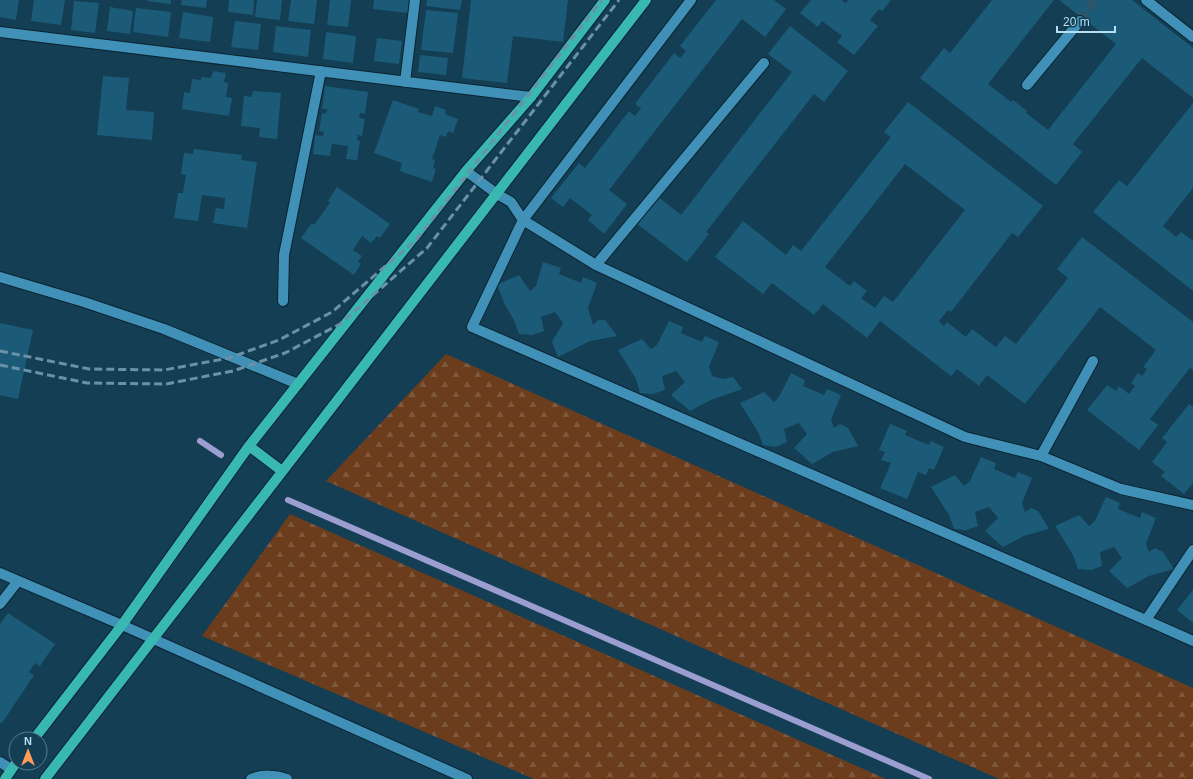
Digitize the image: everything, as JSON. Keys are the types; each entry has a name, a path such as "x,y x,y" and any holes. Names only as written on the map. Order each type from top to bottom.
{"main road":[{"path":"40,731 122,625 249,446 466,171 531,97 605,0"},
{"path":"47,778 646,0"},
{"path":"249,446 282,471"}],"street":[{"path":"405,82 415,0"},
{"path":"691,0 523,220 472,327 1193,641"},
{"path":"1146,0 1193,37"},
{"path":"1027,85 1080,20"},
{"path":"0,32 531,97"},
{"path":"596,265 764,63"},
{"path":"283,300 284,255 321,71"},
{"path":"466,171 497,194 511,202 523,220 596,265 965,437 1041,456 1121,490 1193,505"},
{"path":"0,277 84,302 164,330 298,384"},
{"path":"1041,456 1093,361"},
{"path":"1146,620 1193,550"},
{"path":"0,573 122,625 467,779"},
{"path":"0,604 18,581"},
{"path":"251,779 266,776 287,779"}],"green space":[{"path":"446,354 1193,688 1193,779 999,779 326,481"},
{"path":"290,514 886,779 534,779 202,636"}],"building":[{"path":"0,0 19,0 16,20 0,17"},
{"path":"34,0 65,0 61,25 31,21"},
{"path":"171,0 171,4 147,1"},
{"path":"182,0 207,0 206,8 181,5"},
{"path":"229,0 254,0 253,15 228,12"},
{"path":"257,0 282,0 280,20 255,17"},
{"path":"291,0 317,0 314,24 288,21"},
{"path":"330,0 351,0 348,27 327,25"},
{"path":"374,0 409,0 408,13 373,9"},
{"path":"427,0 462,0 460,10 426,6"},
{"path":"471,0 568,0 563,42 513,36 507,83 462,78"},
{"path":"716,0 774,0 786,9 765,37 742,19 609,190 627,204 604,234 588,220 592,215 570,198 563,207 551,198 579,163 585,168 629,111 635,116 641,108 635,104 674,53 680,58 686,51 680,46"},
{"path":"811,0 841,0 846,3 848,0 891,0 882,11 879,9 870,20 878,26 854,55 837,42 842,36 822,21 818,27 800,13"},
{"path":"992,0 1054,0 988,84 1011,102 1013,100 1027,111 1026,113 1048,130 1116,44 1059,0 1132,0 1193,48 1193,98 1142,58 1073,144 1082,152 1056,185 920,78 944,48 950,53"},
{"path":"74,1 99,3 95,33 71,30"},
{"path":"110,7 133,11 130,34 107,31"},
{"path":"136,8 171,12 168,37 133,32"},
{"path":"426,10 458,13 453,53 421,50"},
{"path":"183,12 213,17 210,42 179,38"},
{"path":"235,21 261,24 258,50 231,47"},
{"path":"276,26 311,30 308,57 273,52"},
{"path":"790,26 848,71 824,102 814,94 706,232 709,234 687,262 636,223 657,196 681,215 792,72 768,54"},
{"path":"326,32 356,36 353,63 323,59"},
{"path":"377,38 402,41 399,64 374,61"},
{"path":"420,55 448,58 446,75 418,72"},
{"path":"213,71 226,73 224,82 228,83 226,97 232,98 229,116 182,109 184,92 190,93 192,79 201,80 202,77 211,78"},
{"path":"103,76 129,78 126,110 154,112 152,140 97,135"},
{"path":"325,86 368,92 365,114 360,113 359,118 365,119 362,136 358,135 357,140 360,141 357,160 346,159 348,146 332,144 330,156 313,154 315,135 323,136 324,132 319,131 322,113 326,114 327,109 322,109"},
{"path":"253,91 281,93 277,139 259,137 260,128 241,126 244,96 252,97"},
{"path":"393,100 419,109 418,112 432,116 435,106 446,110 445,114 458,119 453,133 448,131 446,137 440,135 432,159 435,160 433,168 436,169 432,182 400,171 402,163 374,153"},
{"path":"908,102 1043,206 1018,237 1012,233 951,312 948,310 939,321 944,326 947,322 966,337 972,329 996,347 1005,336 1016,344 1068,278 1057,269 1082,237 1193,322 1193,370 1190,368 1150,419 1158,425 1139,450 1087,410 1107,385 1116,391 1119,386 1129,394 1135,386 1131,383 1138,373 1142,376 1147,369 1143,367 1156,350 1100,307 1025,404 987,375 979,386 957,369 951,376 880,321 867,338 823,304 814,315 772,283 763,294 715,257 743,221 786,255 793,245 801,251 891,137 884,132","holes":["905,164 965,210 893,302 884,296 875,308 861,298 867,291 854,281 850,286 825,267"]},
{"path":"1193,103 1193,188 1163,226 1176,237 1181,232 1193,241 1193,291 1093,212 1119,180 1127,186"},
{"path":"194,149 242,155 241,160 257,162 247,228 213,223 216,208 224,209 225,198 202,195 198,221 174,218 178,193 183,193 186,175 181,174 184,153 193,154"},
{"path":"337,187 390,224 380,238 377,236 371,243 362,236 353,250 362,256 358,262 361,264 354,275 301,238 312,223 314,225 330,203 328,201"},
{"path":"543,262 561,268 559,274 581,283 583,277 597,283 588,308 593,325 598,320 605,320 617,336 590,341 558,357 552,342 563,323 555,312 541,317 544,331 532,335 519,334 497,285 519,275 530,291 536,286"},
{"path":"669,321 683,327 681,333 702,342 705,336 719,342 709,367 712,376 723,379 733,377 742,389 711,400 690,411 671,395 685,382 676,371 662,376 665,390 653,394 640,393 636,379 618,350 642,339 651,349 657,345"},
{"path":"0,323 33,330 18,399 0,395"},
{"path":"791,373 805,380 803,386 824,395 827,389 841,395 831,420 834,428 840,424 848,428 858,446 833,452 812,464 794,448 807,434 799,423 784,429 787,442 776,447 763,445 758,432 740,403 764,392 774,402 779,397"},
{"path":"1189,404 1193,407 1193,483 1184,494 1161,476 1165,472 1152,462 1167,442 1162,438"},
{"path":"890,424 907,431 905,435 929,445 931,441 944,447 934,470 929,468 926,475 918,472 907,499 880,488 891,463 881,460 885,452 879,450"},
{"path":"981,457 996,463 994,469 1015,478 1018,472 1032,478 1022,503 1025,512 1031,508 1038,511 1049,529 1024,536 1003,547 985,531 998,518 989,507 975,512 978,526 966,530 954,529 949,515 931,487 955,475 964,486 970,481"},
{"path":"1106,497 1120,503 1118,509 1140,518 1142,512 1156,518 1146,544 1149,552 1155,548 1163,552 1174,569 1149,576 1127,588 1109,571 1122,558 1114,547 1100,552 1102,566 1091,570 1078,569 1073,555 1055,526 1079,515 1089,526 1095,521"},
{"path":"1193,590 1193,623 1177,610"},
{"path":"8,613 55,644 40,666 35,663 29,672 34,675 2,723 0,722 0,624"}],"waterway":[{"path":"200,441 221,455"},
{"path":"288,500 929,779"}],"tunnel":[{"path":"1080,21 1096,0"}],"railway":[{"path":"0,351 89,369 164,370 229,358 279,340 332,312 417,239 602,0"},
{"path":"0,365 87,383 166,384 233,371 285,353 340,324 427,248 619,0"}]}
